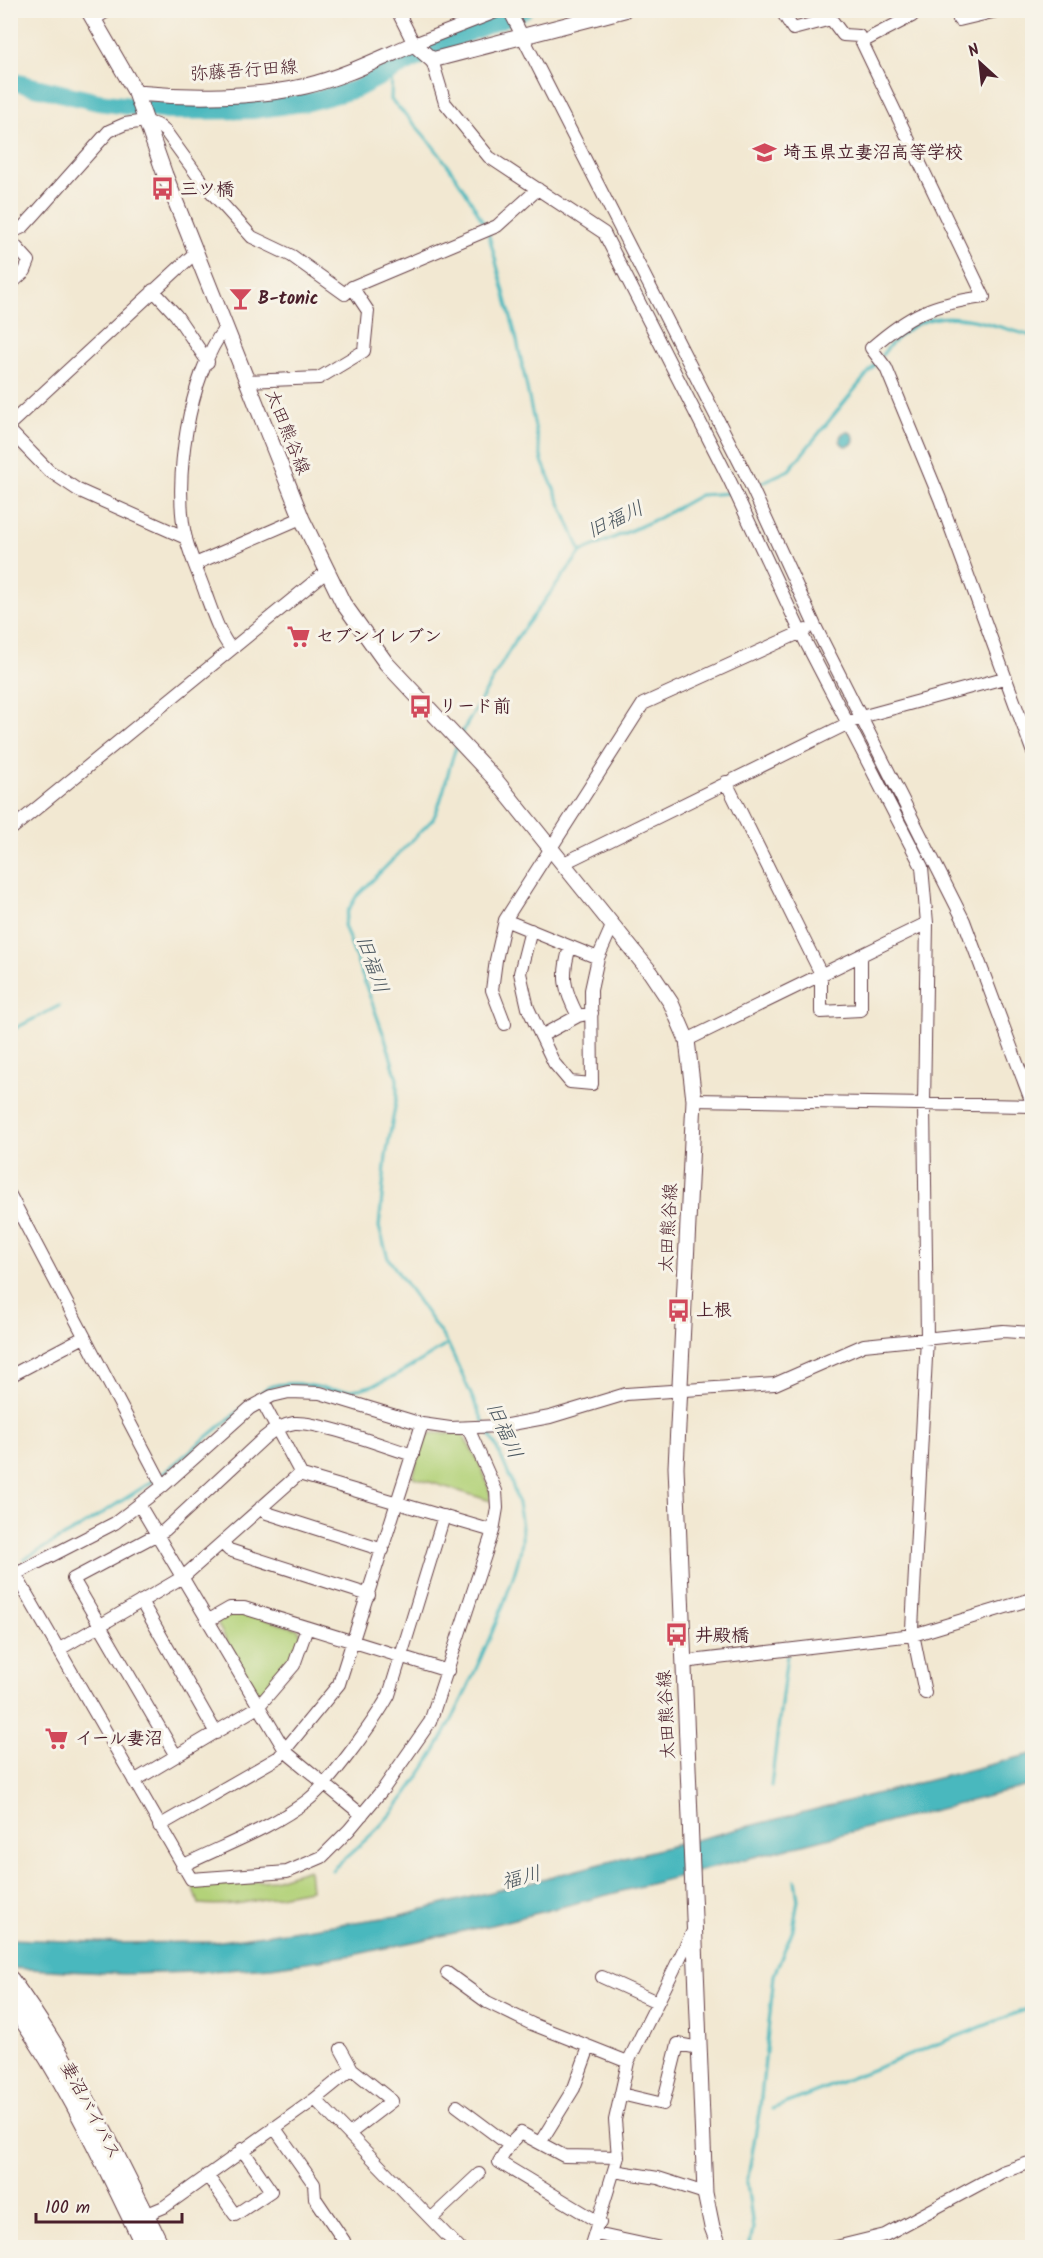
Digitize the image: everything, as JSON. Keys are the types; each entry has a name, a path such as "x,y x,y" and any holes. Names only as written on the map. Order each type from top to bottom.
{"highway":[{"name":"妻沼バイパス","path":"13,1990 64,2058 161,2247"},
{"name":"妻沼バイパス","path":"13,1990 31,2030 83,2121 146,2247"}],"main road":[{"path":"414,44 432,60 624,10"},
{"path":"91,15 137,96"},
{"name":"弥藤吾行田線","path":"137,96 283,90 343,74 414,44"},
{"name":"太田熊谷線","path":"137,96 195,253 301,518 326,572 362,633 399,678 495,778 613,924 671,1003 687,1040 694,1100 676,1467 694,1929"},
{"path":"694,1929 705,2193 710,2219 720,2247"}],"street":[{"path":"91,15 109,10"},
{"path":"397,10 414,44 501,10"},
{"path":"781,10 793,29 831,19 843,35 859,36 984,297 949,302 916,314 871,348 886,368 940,499 1032,750"},
{"path":"862,42 912,16 912,10"},
{"path":"957,10 959,20 1001,10"},
{"path":"512,16 746,475 816,628 964,921 1032,1104 694,1100"},
{"path":"432,60 446,103 463,128 489,157 604,233 730,481 800,631 922,867 927,923 924,1104 927,1338 913,1635 925,1693"},
{"path":"10,233 23,227 109,131 144,118 166,132 203,183 252,237 292,256 345,294 352,287 476,237 497,226 538,189"},
{"path":"10,240 29,261 25,271 10,285"},
{"path":"10,424 195,253"},
{"path":"246,381 319,378 364,351 368,311 352,287"},
{"path":"153,290 176,315 208,362"},
{"path":"225,328 197,378 186,426 182,487 186,538 219,630 231,649"},
{"path":"10,431 48,470 78,490 186,538"},
{"path":"195,564 301,518"},
{"path":"10,830 326,572"},
{"path":"506,1024 492,990 505,920 643,704 800,631 816,628"},
{"path":"564,863 861,717 1004,678"},
{"path":"726,782 821,974 821,1012 861,1010 861,955"},
{"path":"505,920 598,958"},
{"path":"687,1040 927,923"},
{"path":"531,930 519,973 528,1008 554,1062 570,1082 592,1084 591,990 598,958 613,924"},
{"path":"570,947 564,964 565,991 578,1016"},
{"path":"542,1036 578,1016 592,1013"},
{"path":"12,1204 163,1486"},
{"path":"472,1427 496,1491 497,1508 493,1531 448,1671 430,1722 420,1740 362,1815 322,1857 286,1872 194,1881 182,1866 13,1575 116,1523 140,1506 220,1433 262,1401 289,1392 320,1393 422,1424 501,1426 550,1417 626,1394 737,1389 775,1384 864,1345 1003,1331 1032,1333"},
{"path":"10,1376 84,1337"},
{"path":"262,1401 301,1474"},
{"path":"176,1756 73,1579 158,1535 277,1429 294,1423 315,1425 413,1455"},
{"path":"159,1826 286,1752 339,1684 354,1643 422,1424"},
{"path":"58,1650 183,1577 222,1544 294,1476 301,1474 493,1531"},
{"path":"140,1506 286,1752 362,1815"},
{"path":"261,1507 267,1513 383,1550"},
{"path":"182,1866 230,1846 303,1804 323,1784 380,1711 389,1695 444,1516"},
{"path":"222,1544 229,1550 369,1595"},
{"path":"683,1662 913,1635 1032,1599"},
{"path":"141,1601 216,1733"},
{"path":"209,1620 235,1606 448,1671"},
{"path":"134,1781 258,1707 294,1665 307,1628"},
{"path":"590,2247 598,2228 618,2157 615,2120 628,2062 694,1929"},
{"path":"447,1973 487,2002 532,2024 628,2062"},
{"path":"602,1977 657,2002"},
{"path":"621,2094 663,2104 678,2044 699,2048"},
{"path":"540,2143 574,2088 589,2047"},
{"path":"341,2049 352,2069 392,2101 349,2134"},
{"path":"146,2215 164,2207 315,2099 352,2069"},
{"path":"315,2099 459,2247"},
{"path":"457,2106 509,2145"},
{"path":"274,2127 314,2184 315,2198 344,2241"},
{"path":"618,2157 564,2156 521,2133 509,2145 499,2162 598,2228 662,2247"},
{"path":"207,2175 235,2215 271,2191 242,2149"},
{"path":"832,2247 885,2235 1002,2172 1032,2162"},
{"path":"614,2172 658,2178 705,2193"},
{"path":"431,2219 479,2174"}],"green space":[{"path":"432,1433 462,1434 484,1474 491,1501 413,1477 423,1438"},
{"path":"235,1611 298,1629 302,1635 295,1657 264,1697 257,1696 218,1625 219,1619"},
{"path":"309,1869 311,1890 242,1903 199,1904 193,1886 274,1880"}],"water":[{"path":"844,432 850,432 854,439 850,446 844,446 840,442 840,436"},
{"path":"1032,1754 1032,1785 491,1925 353,1955 271,1967 194,1972 124,1974 11,1968 10,1939 121,1943 214,1942 397,1916"}],"waterway":[{"path":"10,81 98,102 169,111 252,110 308,102 356,89 458,37 524,10"},
{"path":"392,71 391,100 444,160 466,192 485,226"},
{"path":"488,232 517,340 542,461 581,552"},
{"name":"旧福川","path":"882,355 899,337 916,325 933,319 951,317 970,319 1032,336"},
{"name":"旧福川","path":"754,486 789,470 878,361"},
{"name":"旧福川","path":"460,736 516,639 581,552 657,519 700,495 731,493"},
{"name":"旧福川","path":"457,745 433,819 356,897 348,911 344,925 387,1044 397,1079 397,1096 386,1156 379,1227 388,1258 448,1344 484,1423"},
{"path":"10,1031 59,1006"},
{"path":"161,1475 268,1387 280,1384 302,1384 340,1390 364,1388 389,1379 448,1344"},
{"name":"旧福川","path":"332,1870 382,1824 418,1778 434,1753 461,1703 507,1594 521,1549 522,1527 512,1483 487,1429"},
{"path":"24,1559 79,1528 156,1479"},
{"path":"10,1566 16,1563"},
{"path":"771,1786 787,1655"},
{"path":"749,2248 753,2228 747,2183 760,2107 774,1975 793,1929 798,1900 795,1880"},
{"path":"772,2109 1032,2007"}],"place":[{"name":"埼玉県立妻沼高等学校","path":"765,152"},
{"name":"三ツ橋","path":"162,189"},
{"name":"B-tonic","path":"240,298"},
{"name":"セブンイレブン","path":"298,636"},
{"name":"リード前","path":"421,706"},
{"name":"上根","path":"678,1310"},
{"name":"井殿橋","path":"677,1635"},
{"name":"イール妻沼","path":"57,1738"}],"water label":[{"name":"福川","path":"521,1877"}]}
